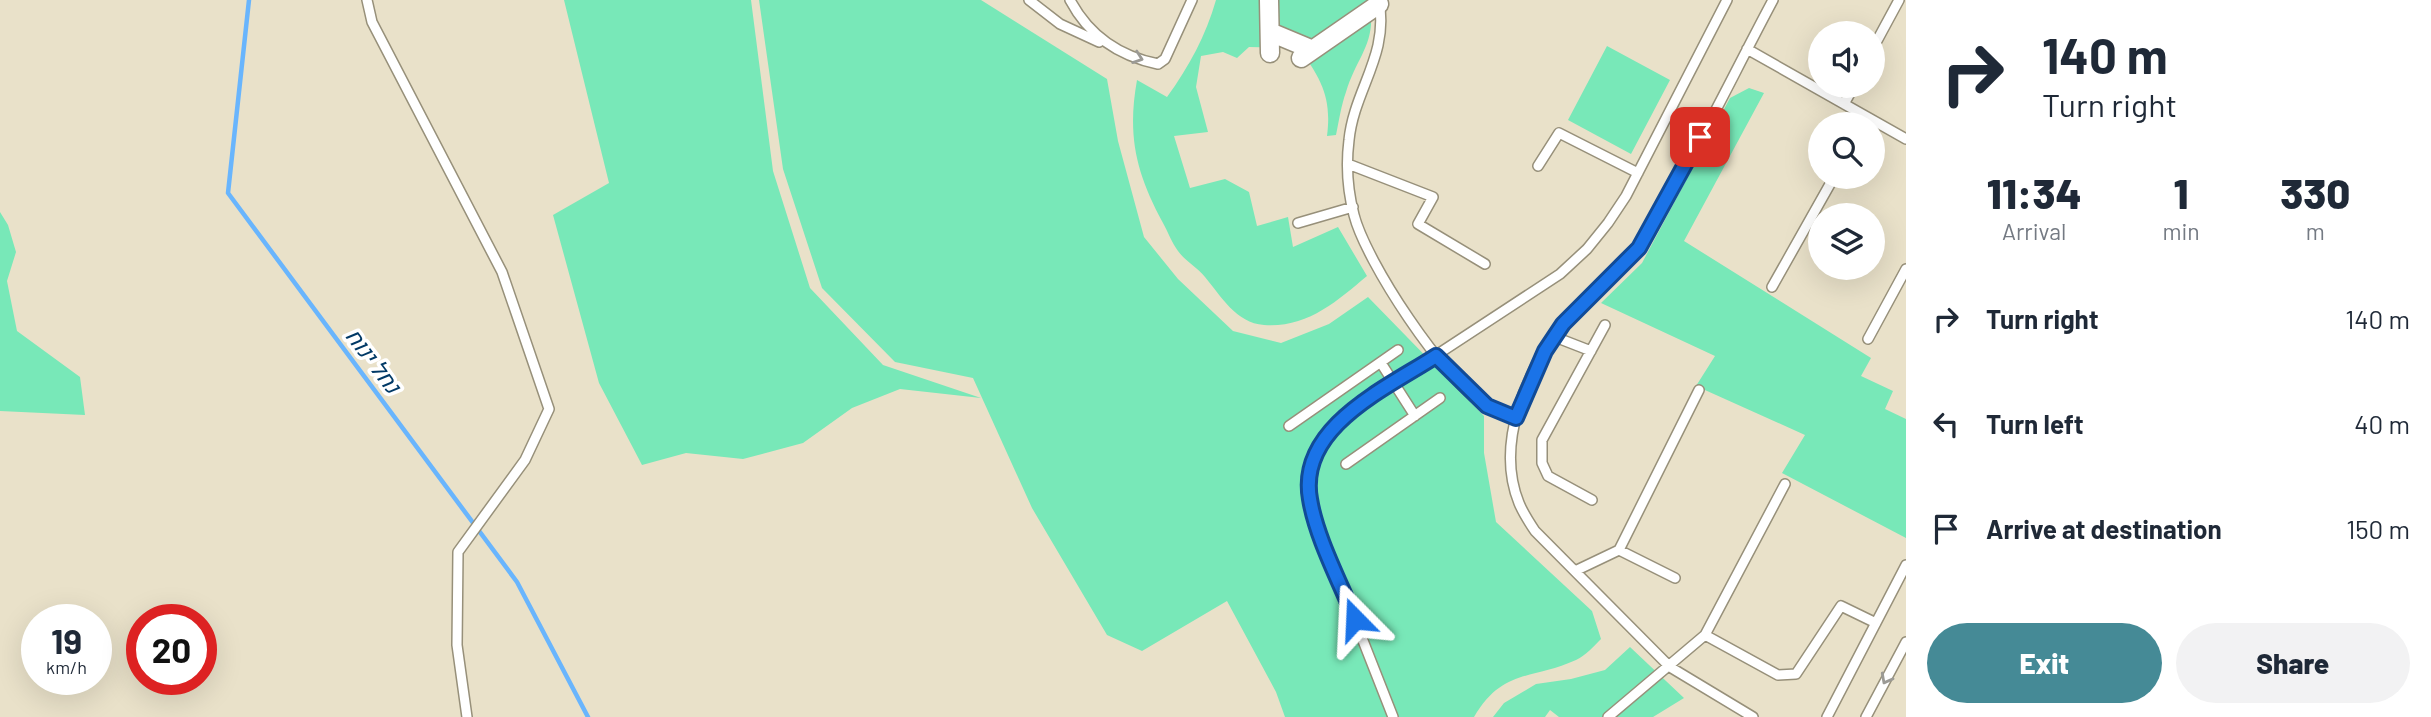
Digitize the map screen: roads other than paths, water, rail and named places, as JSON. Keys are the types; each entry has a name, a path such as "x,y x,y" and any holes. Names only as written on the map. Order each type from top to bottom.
{"street":[{"path":"1269,0 1270,52"},
{"path":"1270,32 1307,54 1379,2"}],"lane":[{"path":"367,0 372,22 502,272 549,409 526,460 458,552 457,645 467,717"},
{"path":"1029,0 1060,24 1140,60 1158,64 1166,59 1192,0"},
{"path":"1070,0 1088,27 1107,46"},
{"path":"1393,717 1316,521 1308,479 1312,460 1348,413 1560,274 1587,249 1608,223 1638,173 1727,0"},
{"path":"1753,717 1670,667 1535,531 1519,504 1512,476 1511,446 1516,418 1528,385 1555,337 1587,298 1639,248 1773,0"},
{"path":"1885,26 1899,0"},
{"path":"1379,2 1382,37 1353,116 1348,164 1353,207 1368,253 1436,356 1487,406 1516,418"},
{"path":"1747,49 1854,112"},
{"path":"1844,104 1847,98"},
{"path":"1885,130 1906,139"},
{"path":"1538,166 1559,133 1638,173"},
{"path":"1348,164 1433,197 1418,225 1486,264"},
{"path":"1772,286 1827,189"},
{"path":"1298,223 1353,207"},
{"path":"1868,339 1906,269"},
{"path":"1592,500 1548,476 1542,463 1542,440 1605,325"},
{"path":"1555,337 1591,351"},
{"path":"1289,426 1398,350"},
{"path":"1381,363 1415,416"},
{"path":"1575,571 1619,550 1699,390"},
{"path":"1346,464 1440,398"},
{"path":"1608,717 1705,635 1785,484"},
{"path":"1619,550 1675,578"},
{"path":"1827,717 1906,565"},
{"path":"1705,635 1778,675 1796,674 1841,606 1876,623"},
{"path":"1866,717 1906,642"}],"waterway":[{"name":"נחל ינוח","path":"249,0 228,193 517,582 588,717"}]}
